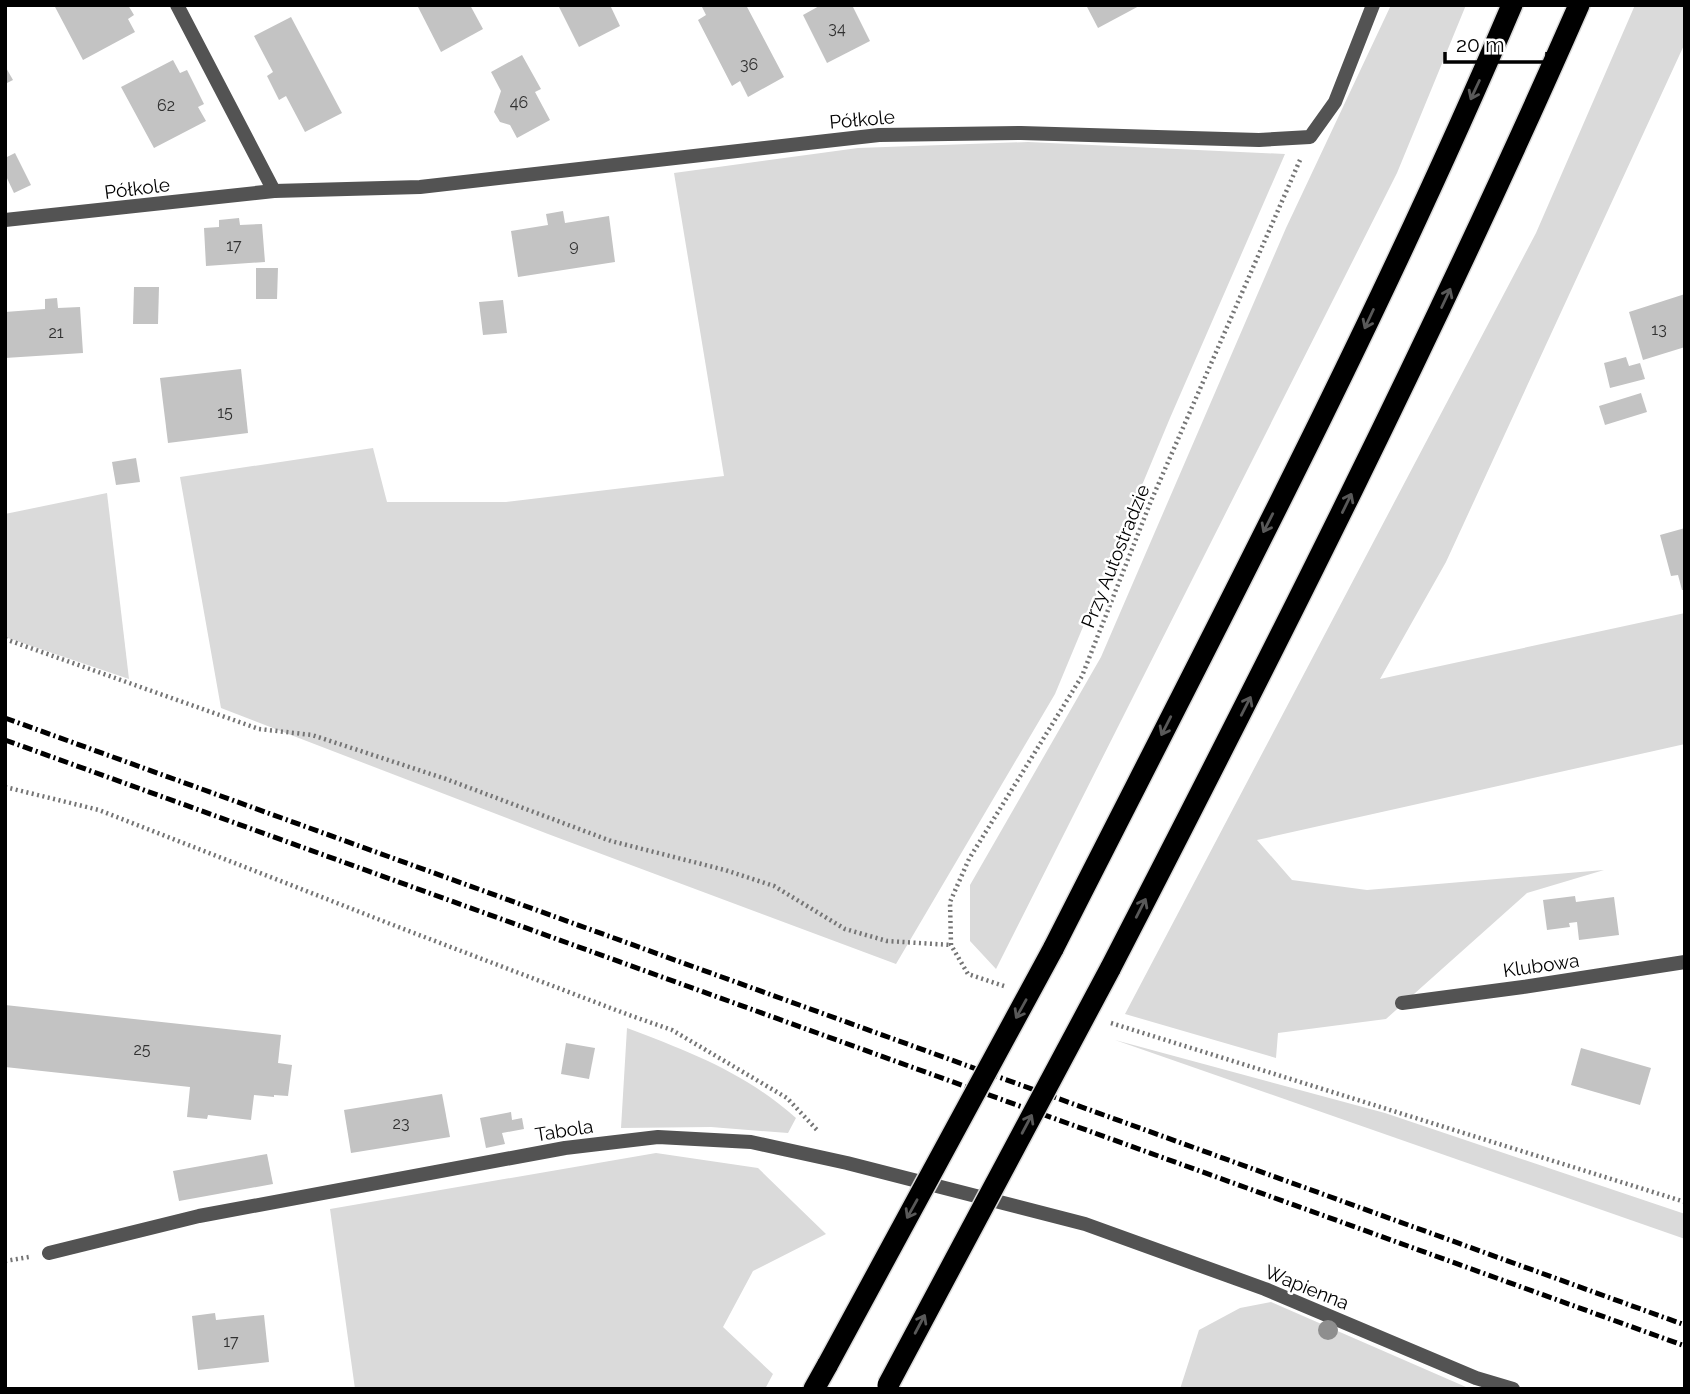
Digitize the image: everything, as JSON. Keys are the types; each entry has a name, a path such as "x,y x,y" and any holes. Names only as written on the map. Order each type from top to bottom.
{"highway":[{"path":"814,1389 1053,949 1339,381 1478,85 1512,5"},
{"path":"887,1387 1110,969 1266,666 1401,394 1578,5"}],"street":[{"path":"177,5 274,191"},
{"path":"1310,137 1335,102 1373,5"},
{"name":"Półkole","path":"5,220 274,191 420,187 879,135 1021,133 1259,140 1310,137"},
{"name":"Klubowa","path":"1402,1003 1685,962"},
{"name":"Tabola","path":"49,1253 199,1216 565,1148 658,1137 751,1142 847,1163 1085,1224"},
{"name":"Wapienna","path":"1085,1224 1265,1289 1476,1378 1513,1389"}],"path":[{"name":"Przy Autostradzie","path":"1005,987 968,974 951,945 950,902 969,859 1082,676 1151,501 1310,137"},
{"path":"5,639 259,729 312,736 446,779 611,841 725,870 774,886 845,929 887,941 951,945"},
{"path":"5,787 99,810 405,930 672,1030 787,1098 847,1163"},
{"path":"1103,1021 1685,1202"}],"shaded area":[{"path":"1391,5 1466,5 1397,173 996,969 970,941 970,885 1101,657 1286,228"},
{"path":"1635,5 1685,5 1685,43 1446,562 1380,679 1685,613 1685,744 1257,840 1292,880 1367,890 1604,870 1527,893 1386,1019 1278,1033 1276,1058 1125,1014 1536,233"},
{"path":"1028,142 1285,154 1170,418 1055,694 896,964 221,708 180,477 373,448 387,502 506,502 724,476 674,173 858,148"},
{"path":"107,493 129,679 5,637 5,514"},
{"path":"627,1028 716,1065 757,1088 796,1118 788,1133 711,1127 621,1128"},
{"path":"1115,1040 1385,1113 1685,1214 1685,1239"},
{"path":"656,1153 758,1168 826,1234 753,1271 723,1327 773,1374 765,1389 355,1389 330,1209"},
{"path":"1271,1302 1473,1389 1180,1389 1199,1330 1240,1308"}],"building":[{"path":"54,5 128,5 134,15 128,19 135,32 83,60"},
{"path":"417,5 470,5 483,29 441,52"},
{"path":"558,5 610,5 620,26 579,47"},
{"path":"701,5 746,5 784,77 748,97 740,81 732,86 698,20 706,15"},
{"path":"821,5 852,5 870,41 827,63 803,15"},
{"path":"1086,5 1141,5 1098,28"},
{"path":"291,17 342,113 305,132 286,96 279,100 267,76 273,72 254,36"},
{"path":"522,55 541,89 535,92 550,120 517,138 510,125 500,122 494,112 501,91 491,72"},
{"path":"173,60 180,73 187,70 204,104 198,107 206,121 154,148 121,87"},
{"path":"5,66 13,80 5,84"},
{"path":"15,153 31,185 14,193 5,174 5,158"},
{"path":"563,211 565,223 609,216 615,262 518,277 511,231 548,225 546,214"},
{"path":"239,218 240,225 262,224 265,262 206,266 204,228 219,227 219,220"},
{"path":"256,268 278,268 277,299 256,299"},
{"path":"134,287 159,287 158,324 133,324"},
{"path":"1685,294 1685,347 1643,360 1629,312"},
{"path":"57,298 58,308 80,307 83,353 5,358 5,312 45,309 45,299"},
{"path":"503,300 507,333 483,335 479,302"},
{"path":"1626,357 1629,366 1640,363 1645,379 1610,388 1604,363"},
{"path":"241,369 248,433 168,443 160,378"},
{"path":"1641,393 1647,412 1605,425 1599,406"},
{"path":"136,458 140,482 116,485 112,462"},
{"path":"1685,528 1685,590 1682,590 1678,575 1671,576 1660,535"},
{"path":"1575,896 1576,902 1614,897 1619,935 1579,940 1577,922 1569,923 1570,927 1547,930 1543,900"},
{"path":"5,1005 281,1035 278,1063 292,1065 288,1096 254,1095 251,1120 208,1115 207,1119 187,1117 190,1087 5,1067"},
{"path":"566,1043 595,1048 589,1079 561,1074"},
{"path":"1581,1048 1651,1068 1640,1105 1571,1085"},
{"path":"442,1094 450,1137 351,1153 344,1110"},
{"path":"511,1112 512,1120 522,1118 524,1129 502,1133 505,1144 486,1148 480,1118"},
{"path":"267,1154 273,1184 179,1201 173,1171"},
{"path":"215,1313 216,1320 264,1315 269,1362 198,1370 192,1316"}],"railway":[{"path":"5,718 1685,1325"},
{"path":"5,740 1685,1346"}]}
